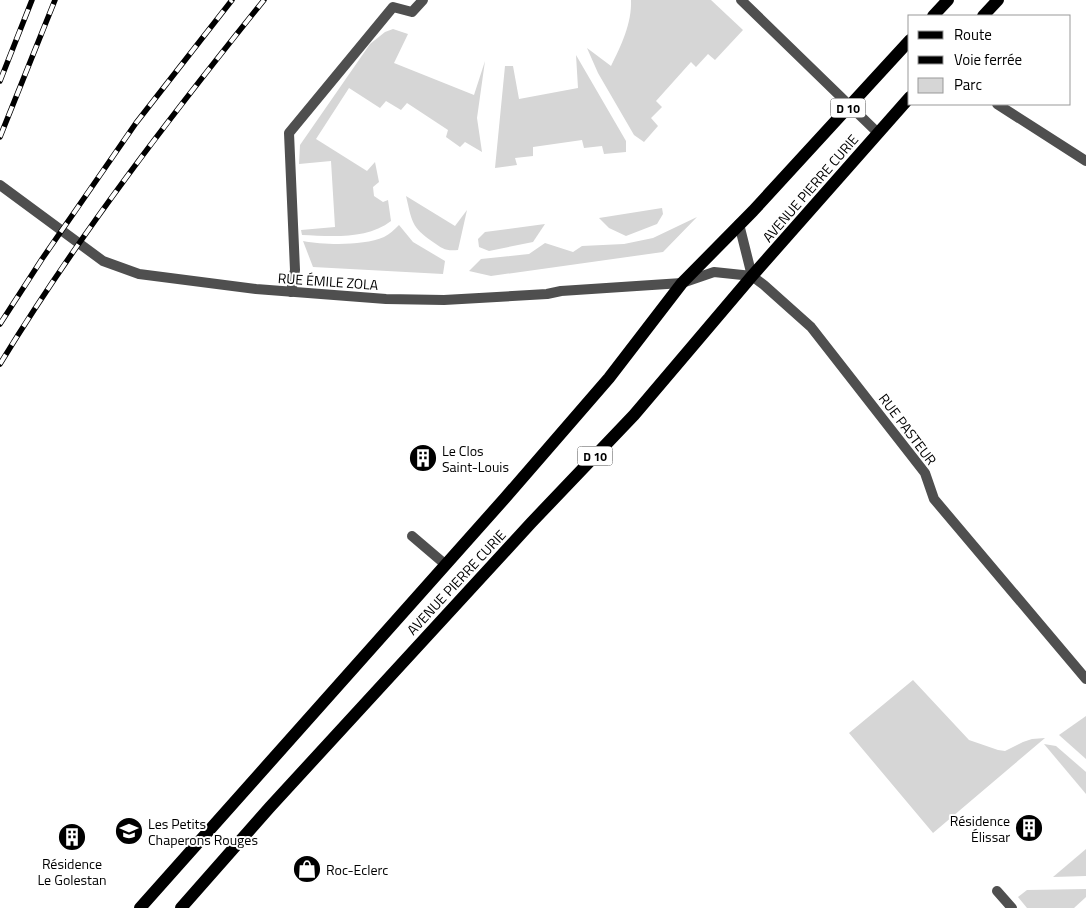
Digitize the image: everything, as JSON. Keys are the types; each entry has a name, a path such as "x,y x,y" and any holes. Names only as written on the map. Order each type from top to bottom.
{"main road":[{"path":"934,15 948,0"},
{"path":"984,15 998,0"},
{"name":"AVENUE PIERRE CURIE","path":"140,908 245,787 446,565 609,378 682,282 739,224 908,42"},
{"name":"AVENUE PIERRE CURIE","path":"181,908 277,799 531,523 634,415 752,276 908,99"}],"street":[{"path":"291,292 294,270 289,134 393,7 412,12 423,0"},
{"path":"741,0 878,133"},
{"path":"999,105 1086,161"},
{"name":"RUE ÉMILE ZOLA","path":"0,185 102,261 138,274 179,280 291,292 386,299 444,300 547,294 560,291 682,282"},
{"name":"AVENUE PIERRE CURIE","path":"739,224 752,276"},
{"path":"682,282 714,272 752,276"},
{"name":"RUE PASTEUR","path":"752,276 811,326 925,472 934,499 1086,679"},
{"path":"412,536 446,565"},
{"path":"997,892 1012,908"}],"green space":[{"path":"631,0 711,0 743,30 715,60 708,54 696,67 691,62 656,101 662,107 651,118 658,126 644,142 634,135 598,73 587,48 611,66 628,26"},
{"path":"393,29 408,34 394,63 474,95 485,61 477,118 482,152 465,142 460,147 446,137 448,130 407,103 401,110 386,101 380,108 349,88 316,139 367,171 375,162 379,182 373,187 374,196 383,202 388,200 391,221 371,231 348,236 302,235 301,230 335,227 331,161 299,164 300,145 370,44 385,32"},
{"path":"576,55 626,141 626,152 604,154 602,146 584,148 582,140 533,147 533,156 515,158 517,165 495,168 505,66 513,66 519,99 578,88"},
{"path":"406,196 455,226 467,210 458,250 442,248 420,232 411,218"},
{"path":"662,208 663,214 657,224 626,236 609,228 599,218"},
{"path":"697,217 663,252 491,276 469,271 481,259 529,254 545,243 573,252 582,246 624,244 653,238"},
{"path":"545,224 533,242 489,251 479,247 478,239 485,232"},
{"path":"399,225 413,242 445,261 443,274 313,267 303,241 333,244 366,242 384,237"},
{"path":"913,680 969,740 1005,751 1032,739 1045,738 933,833 849,733"},
{"path":"1086,716 1086,759 1059,735"},
{"path":"1044,744 1056,746 1086,772 1086,794"},
{"path":"1086,849 1086,876 1053,877"},
{"path":"1086,889 1086,897 1074,908 1027,908 1018,897 1027,890"}],"railway":[{"path":"0,81 32,0"},
{"path":"0,137 55,0"},
{"path":"0,324 42,259 136,123 232,0"},
{"path":"0,364 93,223 194,88 264,0"}],"place":[{"name":"Le Clos Saint-Louis","path":"423,458"},
{"name":"Résidence Élissar","path":"1029,828"},
{"name":"Les Petits Chaperons Rouges","path":"129,831"},
{"name":"Résidence Le Golestan","path":"72,837"},
{"name":"Roc-Eclerc","path":"307,869"}]}
